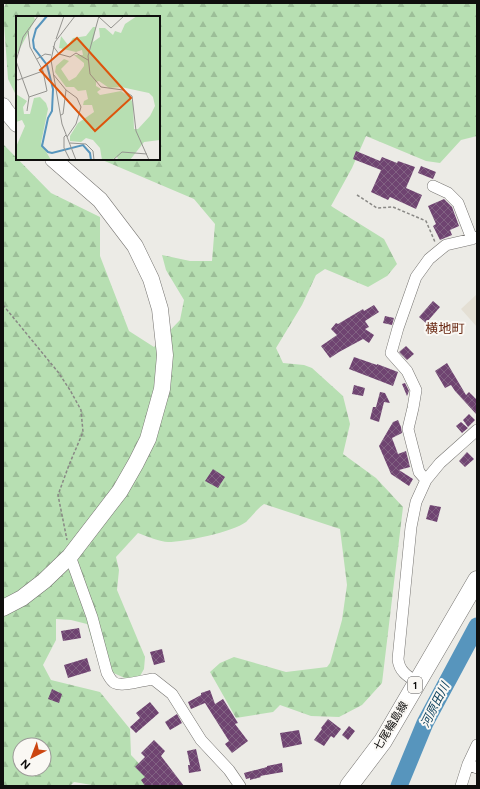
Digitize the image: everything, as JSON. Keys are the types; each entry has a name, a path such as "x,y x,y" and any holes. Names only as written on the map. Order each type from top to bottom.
{"main road":[{"name":"七尾輪島線","path":"349,786 383,741 477,580"}],"street":[{"path":"3,106 16,123"},
{"path":"3,608 22,598 44,581 70,556 120,491 148,439 162,388 164,355 160,309 151,279 134,246 100,200 54,160"},
{"path":"426,480 419,472 408,428 416,390 407,371 391,353 416,277 429,259 446,245 474,238 458,202 448,193 432,186"},
{"path":"417,682 404,673 398,665 411,527 416,502 426,480 440,463 477,430"},
{"path":"70,556 92,617 107,673 111,680 120,684 153,679 172,694 201,740 229,770 240,786"},
{"path":"461,786 472,766 477,744"}],"path":[{"path":"357,195 377,208 393,207 426,221 439,251"},
{"path":"3,305 58,372 81,410 83,432 58,495 70,556"}],"shaded area":[{"path":"477,294 477,327 461,309"}],"green space":[{"path":"6,3 477,3 477,136 461,140 440,163 426,161 366,136 352,168 331,206 384,239 397,264 387,276 368,287 325,269 316,275 302,305 276,348 283,363 304,365 312,368 343,396 350,424 343,454 376,478 403,507 382,683 362,705 339,717 311,716 280,705 273,712 236,718 210,672 220,663 234,657 286,672 327,667 330,663 342,620 347,585 340,529 264,504 240,526 208,536 176,542 165,542 138,533 116,557 119,570 117,590 145,657 144,669 136,683 100,667 87,624 71,620 56,619 56,640 43,665 51,680 100,692 130,729 131,755 150,775 167,786 98,786 74,782 70,786 3,786 3,144 16,157 16,160 19,160 51,193 100,217 100,256 129,331 154,347 180,320 184,300 166,270 162,255 190,261 212,261 215,224 194,199 102,160 160,160 160,16 16,16 16,95 8,79 3,10"}],"building":[{"path":"356,151 380,161 382,157 397,163 398,161 415,167 406,188 422,195 416,209 390,197 388,200 371,192 381,170 353,159"},
{"path":"421,166 436,172 433,179 418,173"},
{"path":"444,199 452,207 459,226 450,230 452,235 440,240 433,226 436,224 428,206"},
{"path":"433,301 440,307 426,323 419,317"},
{"path":"374,305 379,312 365,321 369,327 365,329 374,335 369,343 363,339 330,358 321,346 337,335 331,329 336,323 338,324 363,309 364,311"},
{"path":"385,316 394,318 392,325 383,323"},
{"path":"406,346 414,354 407,360 399,352"},
{"path":"354,357 398,372 393,386 349,369"},
{"path":"447,363 466,395 469,392 477,400 477,415 451,385 445,388 435,371"},
{"path":"405,383 409,391 407,396 402,384"},
{"path":"354,385 365,388 363,396 352,394"},
{"path":"380,392 385,393 390,403 384,402 379,422 370,419 373,407 376,407"},
{"path":"469,414 475,420 468,427 463,420"},
{"path":"398,420 402,433 392,438 398,454 406,451 410,467 399,470 413,479 409,486 391,474 379,446 393,422"},
{"path":"461,422 468,428 462,433 456,426"},
{"path":"467,452 474,459 465,467 459,461"},
{"path":"213,469 225,477 218,488 205,481"},
{"path":"430,505 441,507 437,522 426,519"},
{"path":"79,628 81,638 63,641 61,631"},
{"path":"162,649 165,662 154,665 150,652"},
{"path":"87,658 91,671 68,678 64,665"},
{"path":"52,689 62,694 59,703 48,699"},
{"path":"210,690 215,704 223,699 238,723 235,724 248,741 232,753 225,744 229,741 205,703 191,709 188,702 201,695 201,693"},
{"path":"150,702 159,713 136,733 130,727 140,718 136,713"},
{"path":"177,714 182,723 170,730 165,722"},
{"path":"328,719 341,729 334,738 331,736 324,746 314,740"},
{"path":"349,726 355,731 348,740 342,735"},
{"path":"299,730 302,744 283,748 280,733"},
{"path":"154,740 165,751 161,756 184,786 145,786 141,780 145,777 135,767 145,757 141,753"},
{"path":"196,749 201,771 189,773 188,765 190,765 187,751"},
{"path":"282,763 283,772 260,776 261,777 250,780 250,778 246,779 244,773"}],"waterway":[{"name":"河原田川","path":"399,786 425,723 477,626"}],"district":[{"name":"横地町","path":"445,328"}]}
